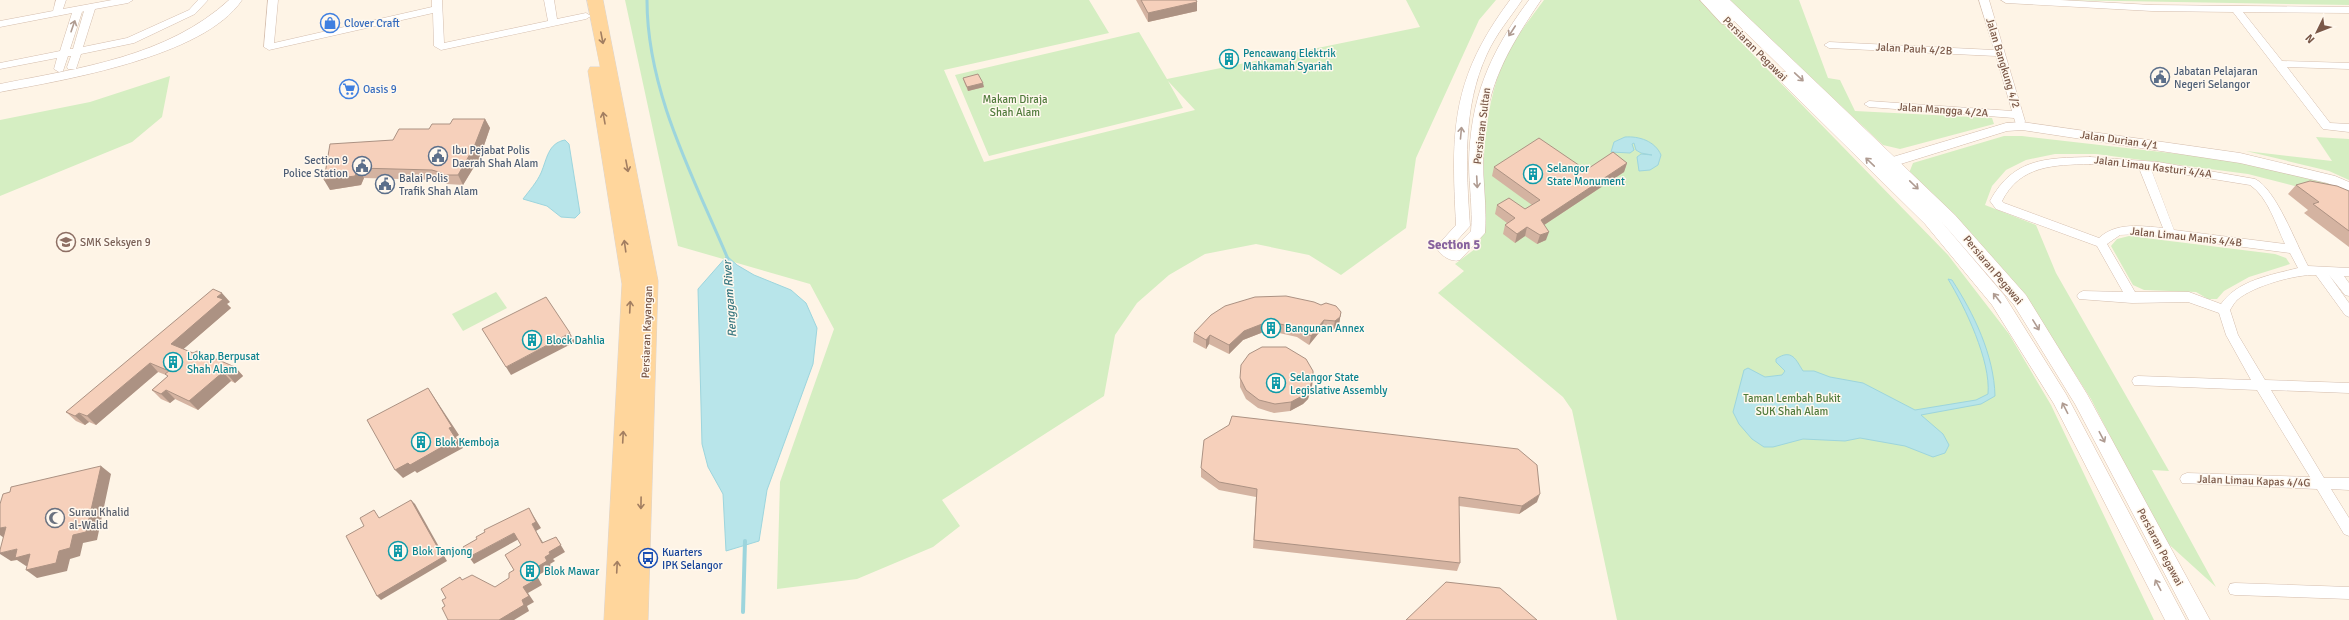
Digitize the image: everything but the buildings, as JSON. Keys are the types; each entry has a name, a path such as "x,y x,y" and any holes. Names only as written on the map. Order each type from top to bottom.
{"main road":[{"name":"Persiaran Pegawai","path":"1707,0 1747,42 1931,220 1998,300 2060,399 2176,620"},
{"name":"Persiaran Pegawai","path":"1722,0 1766,46 1949,219 2020,300 2081,399 2200,620"},
{"name":"Persiaran Kayangan","path":"588,5 649,281 637,620"},
{"name":"Persiaran Kayangan","path":"588,5 631,284 615,620"},
{"path":"639,584 651,620"},
{"path":"606,620 616,589"}],"street":[{"path":"57,13 61,0"},
{"path":"0,24 128,0"},
{"path":"0,66 130,41 192,12 203,0"},
{"path":"0,79 65,68 126,53 183,31 211,13 223,0"},
{"path":"0,88 108,65 138,56 192,34 210,23 236,0"},
{"path":"273,0 269,47 437,4 441,47 553,23 588,5"},
{"path":"549,0 553,23"},
{"name":"Persiaran Sultan","path":"1516,0 1502,17 1483,49 1464,102 1459,162 1464,226 1443,247 1455,256 1478,233 1476,156 1488,77 1500,49 1535,0"},
{"name":"Jalan Bangkung 4/2","path":"1984,0 2020,120"},
{"path":"2006,0 2152,8 2349,10"},
{"path":"65,68 77,50 90,8"},
{"path":"2235,8 2327,126 2332,128 2349,128"},
{"path":"65,68 64,53 78,10"},
{"name":"Jalan Pauh 4/2B","path":"1829,45 2000,53"},
{"path":"2278,64 2349,66"},
{"name":"Jalan Mangga 4/2A","path":"1868,104 2020,120"},
{"name":"Jalan Durian 4/1","path":"1890,162 2006,127 2020,120 2240,158 2330,179 2349,187"},
{"name":"Jalan Limau Kasturi 4/4A","path":"2101,243 1996,203 2002,190 2014,176 2034,165 2059,160 2097,159 2242,179 2256,184 2282,227 2291,249"},
{"path":"2144,166 2170,233"},
{"name":"Jalan Limau Manis 4/4B","path":"2101,243 2110,234 2123,230 2170,233 2291,249"},
{"path":"2101,243 2132,298"},
{"path":"2291,249 2305,270"},
{"path":"2224,310 2233,297 2256,284 2305,270 2349,272"},
{"path":"2319,270 2349,312"},
{"path":"2334,271 2349,292"},
{"path":"2083,296 2132,298 2189,297 2224,310"},
{"path":"2224,310 2232,335 2349,530"},
{"path":"2138,381 2262,387 2349,388"},
{"name":"Jalan Limau Kapas 4/4G","path":"2187,479 2349,484"},
{"path":"2235,589 2349,594"}],"green space":[{"name":"Makam Diraja Shah Alam","path":"625,0 1089,0 1109,33 944,70 984,162 1195,110 1168,81 1183,108 989,156 955,75 1139,32 1167,79 1420,27 1406,0 1496,0 1479,20 1416,158 1406,228 1341,275 1309,255 1256,244 1205,254 1169,275 1137,303 1115,335 1104,396 942,500 960,526 933,547 857,579 777,589 780,482 834,329 810,284 678,246"},
{"name":"Taman Lembah Bukit SUK Shah Alam","path":"1544,0 1700,0 1948,255 2009,334 2051,405 2154,620 1617,620 1572,410 1563,397 1438,293 1464,271 1455,264 1475,249 1481,240 1485,140 1488,115 1494,91 1501,67 1512,45"},
{"path":"1728,0 1799,0 1828,78 1840,80 1855,111 1992,118 1994,124 1900,149 1883,145"},
{"path":"2064,0 2349,0 2349,5"},
{"path":"170,76 162,117 132,142 0,196 0,120 90,102"},
{"path":"2004,136 2022,136 2240,161 2330,184 2349,191 2329,195 2248,174 2096,154 2055,154 2026,160 2006,170 1992,186 1985,205 2036,225 2056,273 2169,471 2152,470 2216,587 2163,539 2091,399 2027,298 1909,173 1913,163"},
{"path":"2316,137 2349,139 2349,180 2329,171 2246,151 2332,161"},
{"path":"2129,236 2275,254 2286,258 2290,264 2249,277 2224,291 2217,299 2208,299 2196,292 2144,290 2133,285 2111,246 2117,239"},
{"path":"496,292 507,308 463,331 452,314"}],"water":[{"path":"1625,137 1636,137 1646,140 1655,146 1661,155 1658,165 1650,170 1639,171 1637,157 1641,154 1652,155 1641,153 1636,150 1634,143 1632,144 1634,150 1630,153 1611,152 1614,142"},
{"path":"565,140 569,144 580,213 575,218 561,217 547,206 523,199 541,173 549,152 555,144"},
{"path":"727,256 737,265 754,275 791,290 806,303 817,328 813,364 767,490 759,541 726,551 723,494 708,467 702,444 698,289"},
{"path":"1948,279 1952,280 1960,293 1981,335 1991,365 1995,396 1981,404 1921,415 1943,434 1949,445 1945,453 1933,457 1905,446 1860,438 1845,441 1803,439 1773,447 1764,447 1752,439 1739,424 1733,412 1744,370 1748,368 1765,377 1782,375 1785,371 1776,362 1776,359 1786,355 1790,355 1796,359 1803,371 1814,371 1830,377 1863,383 1915,410 1976,400 1988,394 1988,381 1985,366 1976,335 1962,304"}],"waterway":[{"name":"Renggam River","path":"647,0 649,34 663,100 687,165 728,259"},
{"name":"Renggam River","path":"743,612 745,541"}],"place":[{"name":"Clover Craft","path":"330,23"},
{"name":"Pencawang Elektrik Mahkamah Syariah","path":"1229,59"},
{"name":"Jabatan Pelajaran Negeri Selangor","path":"2160,77"},
{"name":"Oasis 9","path":"349,89"},
{"name":"Ibu Pejabat Polis Daerah Shah Alam","path":"438,156"},
{"name":"Section 9 Police Station","path":"362,166"},
{"name":"Selangor State Monument","path":"1533,174"},
{"name":"Balai Polis Trafik Shah Alam","path":"385,184"},
{"name":"SMK Seksyen 9","path":"66,242"},
{"name":"Bangunan Annex","path":"1271,328"},
{"name":"Block Dahlia","path":"532,340"},
{"name":"Lokap Berpusat Shah Alam","path":"173,362"},
{"name":"Selangor State Legislative Assembly","path":"1276,383"},
{"name":"Blok Kemboja","path":"421,442"},
{"name":"Surau Khalid al-Walid","path":"55,518"},
{"name":"Blok Tanjong","path":"398,551"},
{"name":"Kuarters IPK Selangor","path":"648,558"},
{"name":"Blok Mawar","path":"530,571"}],"district":[{"name":"Section 5","path":"1454,245"}]}
